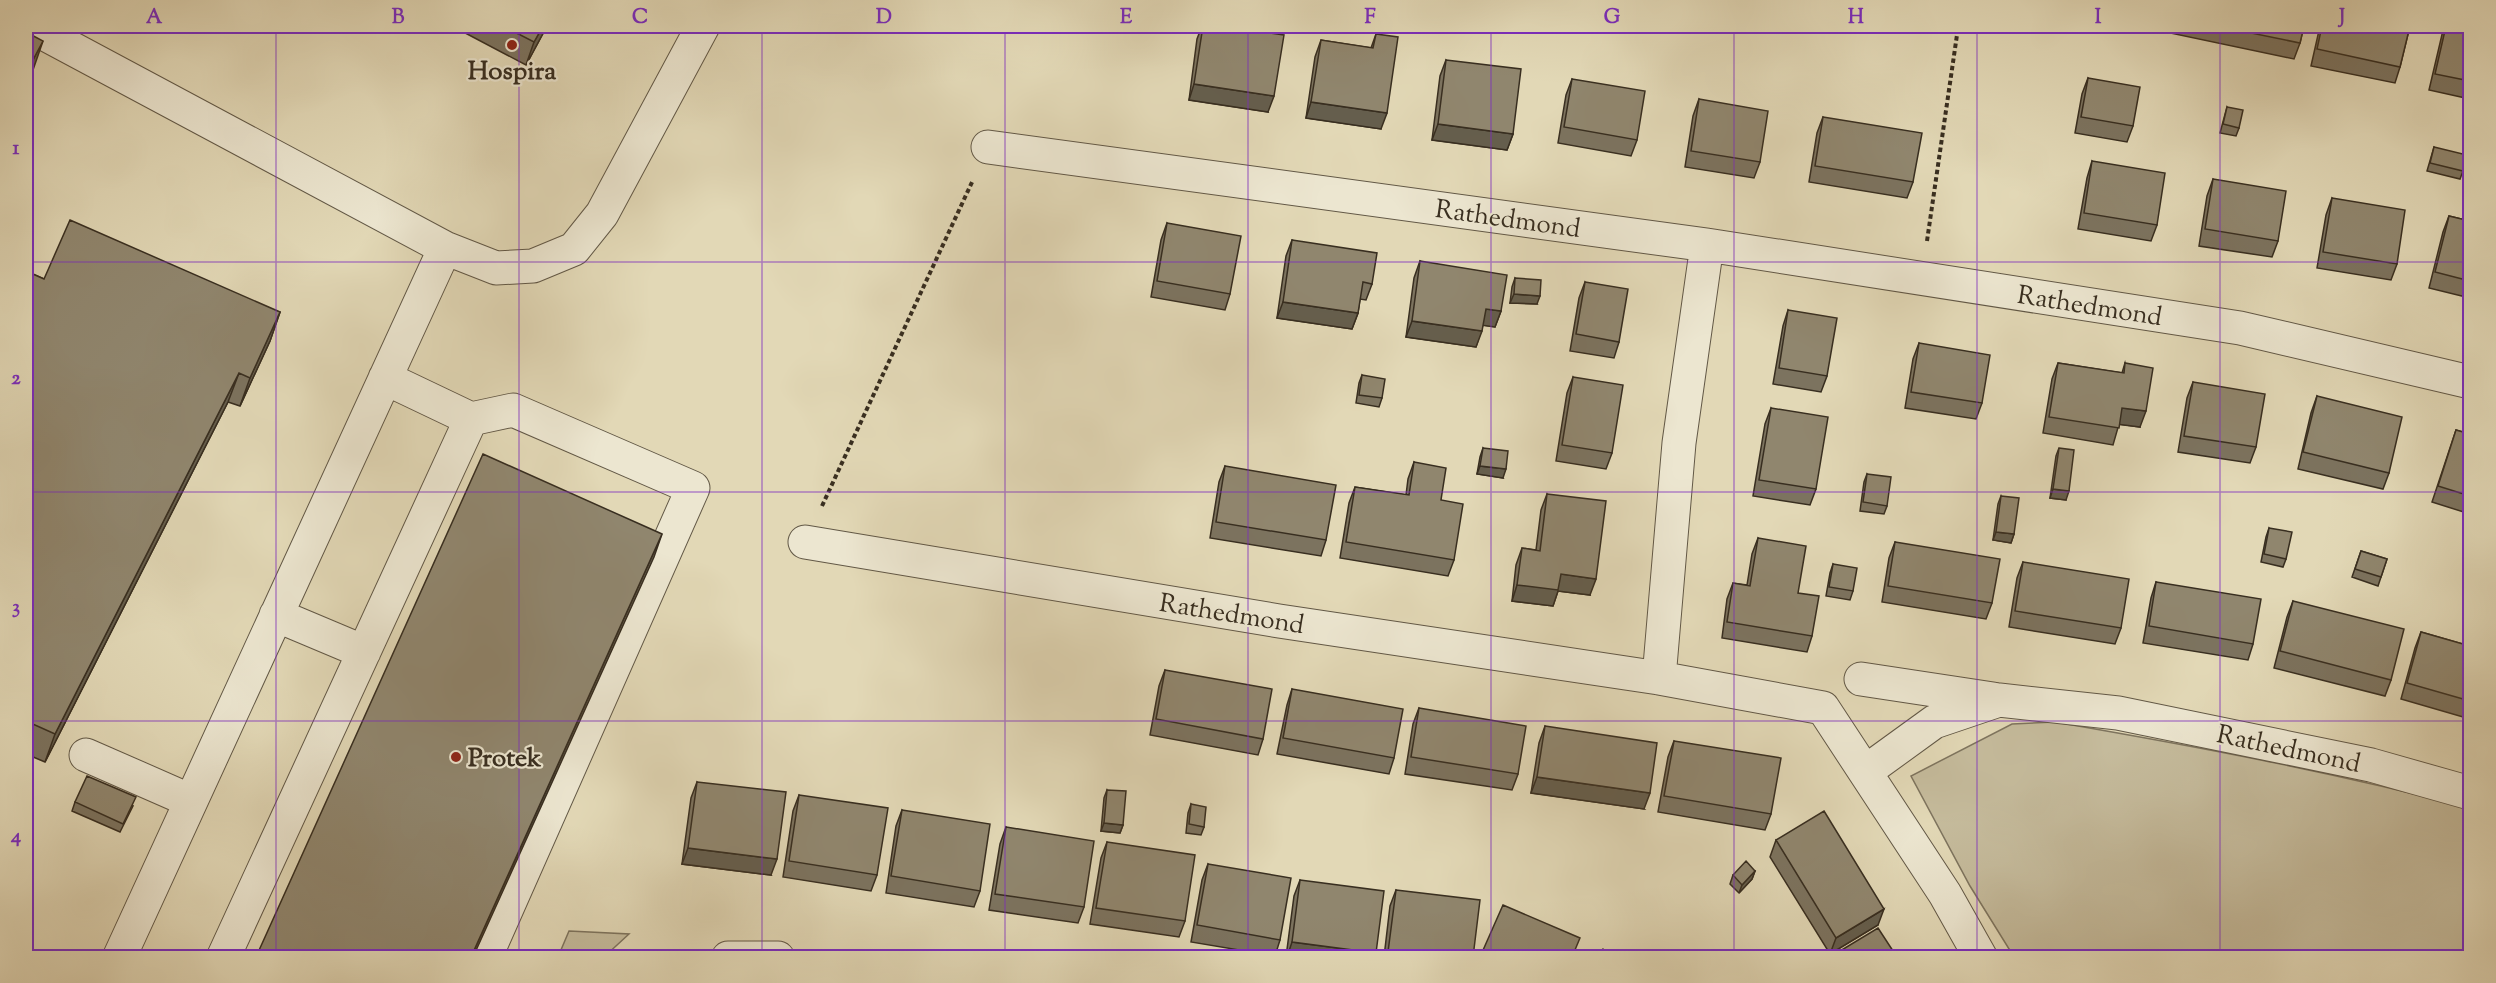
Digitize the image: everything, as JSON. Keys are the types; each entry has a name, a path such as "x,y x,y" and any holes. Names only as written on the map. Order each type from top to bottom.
{"street":[{"path":"30,26 445,248 496,268 533,266 574,249 602,214 703,26"},
{"name":"Rathedmond","path":"988,147 1707,245 2240,328 2470,382"},
{"path":"1659,678 1679,443 1707,245"},
{"path":"119,957 445,248"},
{"path":"385,378 471,419 513,410 693,488 485,957"},
{"path":"223,957 471,419"},
{"name":"Rathedmond","path":"805,542 1279,621 1659,678 1822,708 1945,894 1981,957"},
{"path":"276,615 364,652"},
{"name":"Rathedmond","path":"1861,679 1999,700 2118,713 2371,765 2470,793"},
{"name":"Rathedmond","path":"1865,772 1934,722 1999,700"},
{"path":"86,755 191,801"},
{"path":"728,957 778,957"}],"path":[{"path":"1922,279 1958,28"},
{"path":"805,542 988,147"}],"shaded area":[{"path":"2055,722 2263,760 2470,808 2470,957 2014,957 1970,886 1911,776 2012,724"},
{"path":"569,931 629,934 604,957 558,957"}],"building":[{"path":"503,26 543,26 534,42"},
{"path":"1203,26 1222,26 1284,35 1274,96 1194,84"},
{"path":"2217,26 2304,26 2300,43"},
{"path":"2322,26 2410,26 2400,67 2317,49"},
{"path":"2446,26 2470,26 2470,81 2435,74"},
{"path":"26,32 43,41 26,73"},
{"path":"1376,34 1398,37 1387,113 1311,102 1321,40 1373,48"},
{"path":"1446,60 1521,69 1513,134 1438,124"},
{"path":"2088,78 2140,87 2133,126 2081,117"},
{"path":"1572,79 1645,91 1637,140 1564,127"},
{"path":"1699,99 1768,111 1760,162 1691,151"},
{"path":"2227,107 2243,110 2239,128 2223,124"},
{"path":"1823,117 1922,133 1913,182 1815,166"},
{"path":"2434,147 2467,155 2463,171 2430,163"},
{"path":"2092,161 2165,173 2157,225 2084,213"},
{"path":"2213,179 2286,191 2278,241 2205,229"},
{"path":"2332,198 2405,210 2397,264 2323,252"},
{"path":"2449,216 2470,221 2470,281 2435,272"},
{"path":"70,220 280,312 250,378 239,373 55,734 26,721 26,271 44,279"},
{"path":"1167,223 1241,236 1230,294 1157,281"},
{"path":"1292,240 1377,253 1372,284 1363,282 1358,313 1283,302"},
{"path":"1420,261 1507,275 1501,311 1486,309 1482,331 1412,321"},
{"path":"1515,278 1541,280 1540,296 1514,294"},
{"path":"1585,282 1628,289 1619,342 1576,334"},
{"path":"1788,310 1837,318 1827,376 1779,368"},
{"path":"1919,343 1990,355 1982,403 1911,392"},
{"path":"2058,363 2124,373 2125,363 2153,368 2146,411 2122,408 2119,428 2049,417"},
{"path":"1362,375 1385,379 1382,398 1359,395"},
{"path":"1573,377 1623,385 1612,453 1562,445"},
{"path":"2193,382 2265,394 2256,447 2184,436"},
{"path":"2317,396 2402,417 2389,473 2303,452"},
{"path":"1771,408 1828,417 1816,489 1759,480"},
{"path":"2456,430 2470,434 2470,496 2438,486"},
{"path":"1483,448 1508,451 1506,469 1480,466"},
{"path":"2059,448 2074,450 2069,491 2053,489"},
{"name":"Protek","path":"483,454 662,534 471,957 256,957"},
{"path":"1414,462 1446,468 1441,500 1463,504 1454,560 1346,542 1355,487 1409,495"},
{"path":"1225,466 1336,485 1326,540 1216,522"},
{"path":"1867,474 1891,477 1887,506 1863,502"},
{"path":"1547,494 1606,501 1596,579 1561,574 1558,590 1517,585 1522,548 1540,551"},
{"path":"2001,496 2019,498 2014,534 1996,532"},
{"path":"2269,528 2292,532 2286,559 2264,554"},
{"path":"1758,538 1806,546 1798,593 1819,596 1812,636 1727,622 1733,583 1750,586"},
{"path":"1895,542 2000,559 1992,603 1888,586"},
{"path":"2361,551 2387,559 2381,577 2355,569"},
{"path":"2023,562 2129,579 2121,628 2015,611"},
{"path":"1833,564 1857,568 1853,591 1829,587"},
{"path":"2156,582 2261,599 2253,644 2149,626"},
{"path":"2293,601 2404,629 2391,680 2280,651"},
{"path":"2421,632 2470,646 2470,701 2407,683"},
{"path":"1165,670 1272,689 1263,739 1156,719"},
{"path":"1292,689 1403,709 1394,758 1283,738"},
{"path":"1419,708 1526,726 1518,774 1411,757"},
{"path":"1545,726 1657,743 1650,793 1537,777"},
{"path":"1674,741 1781,758 1771,814 1664,796"},
{"path":"87,776 136,797 123,824 75,802"},
{"path":"697,782 786,792 777,859 688,848"},
{"path":"1107,790 1126,791 1123,825 1104,823"},
{"path":"799,795 888,808 877,875 789,861"},
{"path":"1191,804 1206,807 1204,827 1189,824"},
{"path":"902,810 990,824 980,891 891,876"},
{"path":"1824,811 1884,909 1836,938 1776,840"},
{"path":"1006,827 1094,841 1084,907 995,894"},
{"path":"1107,842 1195,855 1185,921 1096,908"},
{"path":"1746,861 1755,871 1742,885 1733,875"},
{"path":"1208,864 1291,878 1280,940 1197,925"},
{"path":"1300,880 1384,891 1376,953 1292,942"},
{"path":"1396,890 1480,900 1473,957 1434,957 1388,952"},
{"path":"1503,905 1580,938 1572,957 1480,957"},
{"path":"1878,928 1897,957 1837,957 1835,954"},
{"path":"1603,949 1615,957 1598,957"}],"place":[{"name":"Hospira","path":"512,45"},
{"name":"Protek","path":"456,757"}]}
